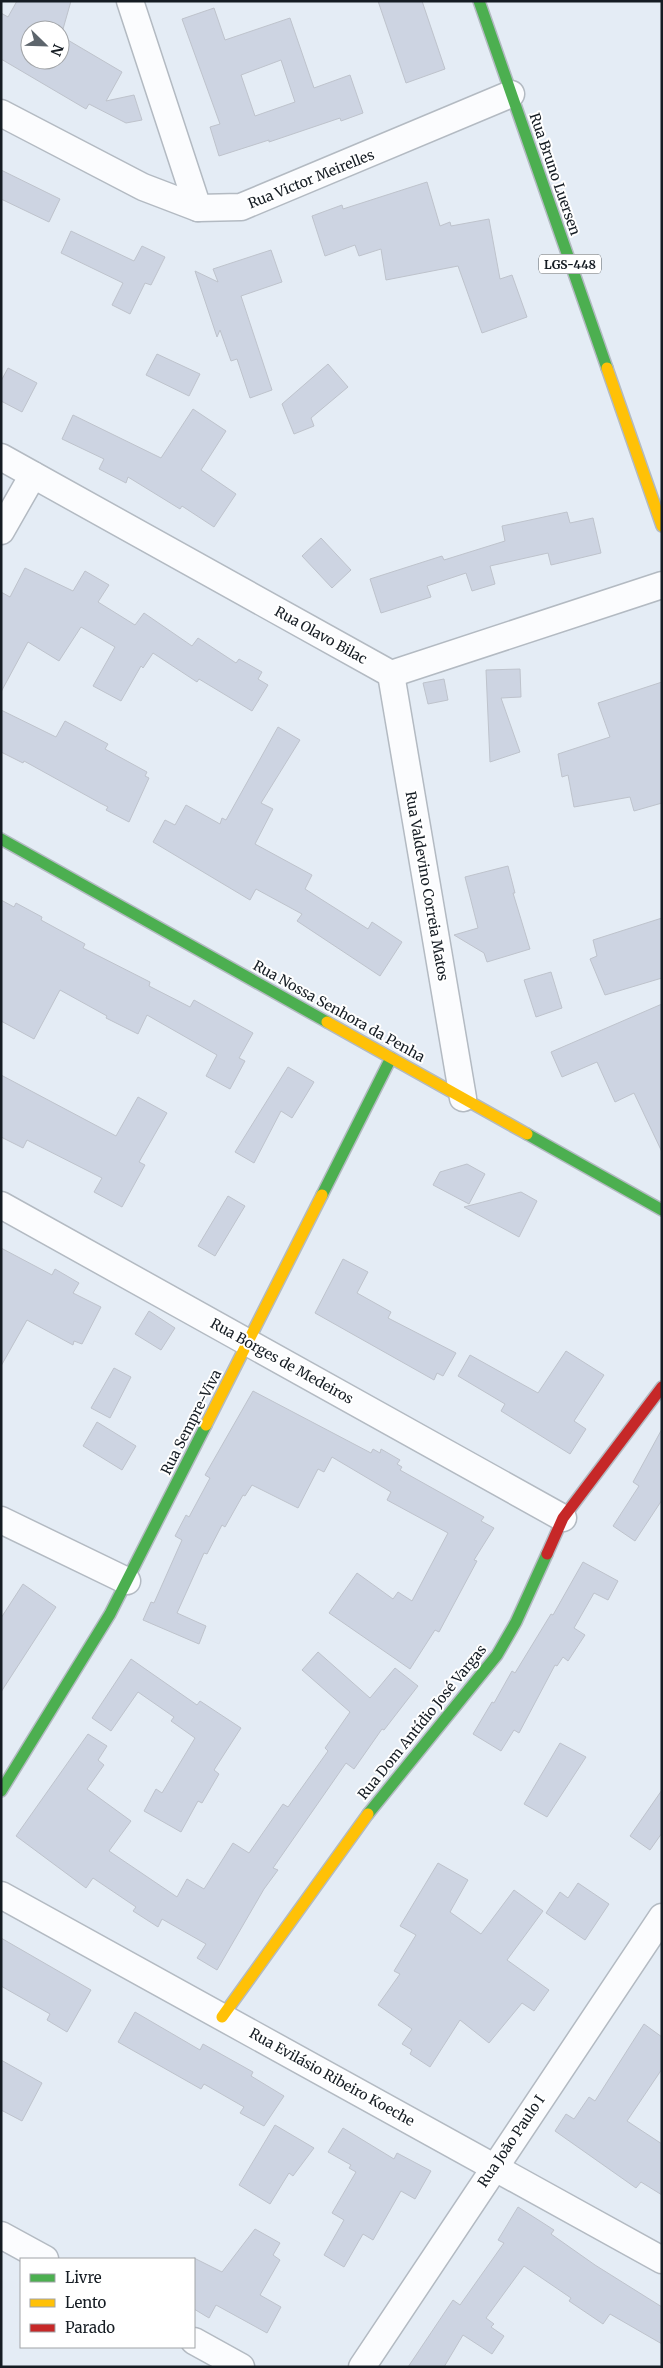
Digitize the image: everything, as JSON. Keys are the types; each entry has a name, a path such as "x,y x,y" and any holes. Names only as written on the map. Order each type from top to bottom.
{"street":[{"path":"130,1 198,208"},
{"name":"Rua Bruno Luersen","path":"479,1 662,526"},
{"name":"Rua Victor Meirelles","path":"1,113 144,187 198,208 242,207 511,94"},
{"name":"Rua Olavo Bilac","path":"1,457 391,674"},
{"path":"1,531 33,475"},
{"path":"391,674 662,585"},
{"name":"Rua Valdevino Correia Matos","path":"391,674 463,1098"},
{"name":"Rua Nossa Senhora da Penha","path":"1,839 662,1210"},
{"name":"Rua Sempre-Viva","path":"1,1791 110,1614 391,1058"},
{"name":"Rua Borges de Medeiros","path":"1,1205 563,1518"},
{"name":"Rua Dom Antídio José Vargas","path":"222,2017 353,1832 497,1655 516,1622 563,1518 662,1387"},
{"path":"1,1520 127,1581"},
{"name":"Rua Evilásio Ribeiro Koeche","path":"1,1894 662,2260"},
{"name":"Rua João Paulo I","path":"362,2367 493,2167 662,1917"},
{"path":"1,2235 43,2258"},
{"path":"195,2342 241,2367"}],"building":[{"path":"17,1 71,1 66,20 20,20 20,70 70,70 70,41 122,72 106,101 134,95 142,120 126,123 89,104 86,109 1,59 1,13 8,17"},
{"path":"378,1 422,1 445,69 406,83"},
{"path":"214,8 225,40 290,18 314,88 350,75 363,113 341,121 340,118 269,142 269,140 219,156 210,127 220,124 182,19","holes":["281,60 295,102 255,116 241,75"]},
{"path":"1,170 60,199 49,222 1,199"},
{"path":"427,182 440,226 450,222 451,226 489,219 500,279 512,275 527,317 482,333 458,266 386,280 381,249 359,256 355,245 325,256 312,216 342,205 343,209"},
{"path":"71,231 134,261 142,246 165,257 151,285 145,283 130,314 112,305 123,283 61,253"},
{"path":"271,250 282,282 241,296 272,390 250,398 237,359 231,361 220,330 217,337 195,271 218,282 213,269"},
{"path":"157,354 200,374 189,396 146,375"},
{"path":"328,364 348,387 311,418 314,426 294,434 282,404"},
{"path":"8,368 37,383 22,412 1,401 1,381"},
{"path":"193,409 226,431 201,470 236,494 214,527 182,506 180,509 128,477 126,483 99,469 104,459 62,439 73,415 161,458"},
{"path":"567,512 570,523 593,518 601,553 551,565 548,553 490,566 495,584 472,591 466,573 427,586 431,597 381,613 370,579 442,556 444,560 505,541 502,526"},
{"path":"321,538 351,570 332,588 302,556"},
{"path":"25,568 73,591 85,571 109,585 98,602 135,625 144,613 192,646 198,638 236,663 239,659 262,672 258,679 268,685 252,711 199,679 197,682 153,653 143,668 141,666 121,701 93,686 115,647 81,627 59,661 28,642 1,692 1,592 10,597"},
{"path":"520,669 521,697 501,698 520,752 490,762 486,670"},
{"path":"444,679 448,700 428,704 423,683"},
{"path":"662,682 662,803 634,811 630,797 574,807 568,775 562,777 558,754 610,737 598,703"},
{"path":"1,710 56,737 65,721 108,744 105,749 147,772 145,776 149,778 129,822 106,810 108,807 24,761 23,763 1,752"},
{"path":"278,727 300,740 261,803 273,809 255,844 312,875 305,889 368,929 372,922 402,942 380,976 297,921 302,914 256,889 250,900 153,842 165,820 175,825 186,805 220,824 222,818 226,820"},
{"path":"508,866 515,893 513,893 530,949 487,962 484,953 454,935 478,928 465,877"},
{"path":"1,900 14,907 16,903 42,917 41,920 85,944 83,948 150,982 149,986 190,1007 194,1000 253,1033 239,1058 245,1061 230,1089 206,1076 217,1055 147,1015 138,1034 106,1018 107,1016 60,990 34,1039 1,1021"},
{"path":"662,918 662,978 605,995 590,959 597,956 593,940"},
{"path":"551,972 562,1008 536,1017 524,980"},
{"path":"662,1004 662,1152 634,1093 615,1102 597,1062 562,1077 551,1052"},
{"path":"288,1067 314,1082 292,1118 281,1111 254,1163 235,1152"},
{"path":"1,1075 116,1136 138,1097 167,1113 139,1162 145,1165 122,1207 94,1192 102,1178 27,1140 23,1148 1,1137"},
{"path":"467,1164 485,1174 469,1204 433,1185 440,1172"},
{"path":"521,1192 537,1201 519,1237 464,1207"},
{"path":"228,1196 245,1206 215,1256 198,1246"},
{"path":"1,1248 52,1275 55,1269 79,1283 73,1293 101,1307 82,1344 74,1341 73,1345 27,1320 1,1366"},
{"path":"343,1259 368,1272 357,1293 391,1312 388,1318 456,1353 443,1376 437,1373 434,1380 315,1313"},
{"path":"149,1311 175,1328 161,1350 135,1334"},
{"path":"566,1351 604,1375 574,1421 586,1429 570,1454 501,1411 505,1404 458,1376 470,1355 538,1393"},
{"path":"114,1368 131,1377 110,1418 91,1408"},
{"path":"253,1391 371,1453 373,1449 380,1453 381,1449 400,1460 397,1464 402,1467 400,1470 484,1517 481,1521 494,1528 474,1560 477,1561 439,1632 435,1630 410,1669 329,1613 357,1573 393,1599 398,1592 412,1601 448,1533 387,1500 391,1492 332,1457 324,1472 318,1469 298,1508 252,1485 245,1496 243,1495 225,1527 222,1525 207,1554 204,1553 177,1613 206,1626 199,1644 143,1620 151,1602 154,1603 182,1540 175,1536 186,1515 189,1517 210,1478 205,1475"},
{"path":"97,1422 136,1446 122,1470 83,1446"},
{"path":"662,1429 662,1500 635,1541 613,1526 639,1486 633,1482"},
{"path":"583,1562 618,1581 608,1600 594,1593 574,1628 585,1635 568,1661 563,1657 557,1666 555,1665 519,1733 514,1730 501,1751 473,1734 492,1702 494,1703 512,1671 515,1673 551,1614 553,1615"},
{"path":"23,1584 56,1607 1,1692 1,1618"},
{"path":"318,1652 370,1698 395,1668 418,1686 384,1730 382,1729 354,1769 346,1763 273,1868 278,1870 264,1889 217,1970 197,1958 206,1944 162,1919 158,1927 133,1911 136,1907 93,1878 86,1888 16,1836 88,1734 107,1746 98,1760 104,1765 87,1789 131,1821 109,1851 177,1897 187,1879 204,1889 233,1843 249,1853 283,1804 288,1807 328,1751 325,1748 350,1712 302,1670"},
{"path":"131,1659 197,1705 200,1701 241,1728 214,1770 219,1774 202,1803 198,1801 181,1832 144,1811 156,1789 162,1793 195,1738 171,1721 174,1717 138,1692 111,1731 92,1718"},
{"path":"560,1743 586,1757 547,1817 524,1804"},
{"path":"662,1790 662,1833 650,1850 630,1836"},
{"path":"438,1863 468,1880 450,1912 481,1934 514,1890 543,1911 507,1960 549,1990 534,2011 522,2003 489,2043 460,2020 430,2067 410,2054 412,2050 402,2044 412,2029 378,2005 400,1974 394,1971 416,1935 400,1926"},
{"path":"578,1883 609,1904 585,1940 546,1913 560,1892 568,1898"},
{"path":"1,1938 91,1990 67,2032 47,2020 50,2014 1,1986"},
{"path":"135,2012 200,2050 203,2044 253,2072 251,2076 284,2096 264,2126 240,2113 244,2107 204,2084 201,2089 118,2042"},
{"path":"644,2024 662,2037 662,2069 627,2121 662,2144 662,2195 641,2182 636,2188 555,2131 566,2114 574,2119 589,2097 595,2101"},
{"path":"1,2060 42,2083 22,2121 1,2110"},
{"path":"275,2125 314,2148 293,2176 289,2173 270,2204 239,2185"},
{"path":"343,2128 394,2159 397,2153 431,2171 415,2199 401,2191 373,2240 363,2234 344,2267 324,2255 344,2220 332,2213 356,2172 349,2168 351,2165 328,2152"},
{"path":"518,2207 554,2230 551,2234 595,2265 662,2307 662,2344 610,2314 603,2324 569,2301 571,2298 524,2266 486,2318 494,2324 491,2327 504,2336 492,2354 463,2335 444,2367 408,2367 453,2300 460,2305 504,2243 498,2240"},
{"path":"255,2229 280,2243 273,2255 280,2260 260,2295 281,2307 267,2333 216,2305 209,2318 195,2310 195,2258 222,2272"}],"traffic: fast":[{"path":"479,1 607,368"},
{"path":"1,839 327,1022"},
{"path":"322,1195 391,1058"},
{"path":"527,1134 662,1210"},
{"path":"1,1791 110,1614 206,1425"},
{"path":"368,1814 497,1655 516,1622 547,1554"}],"traffic: slow":[{"path":"607,368 662,526"},
{"path":"327,1022 527,1134"},
{"path":"206,1425 322,1195"},
{"path":"222,2017 368,1814"}],"traffic: jam":[{"path":"547,1554 563,1518 662,1387"}]}
